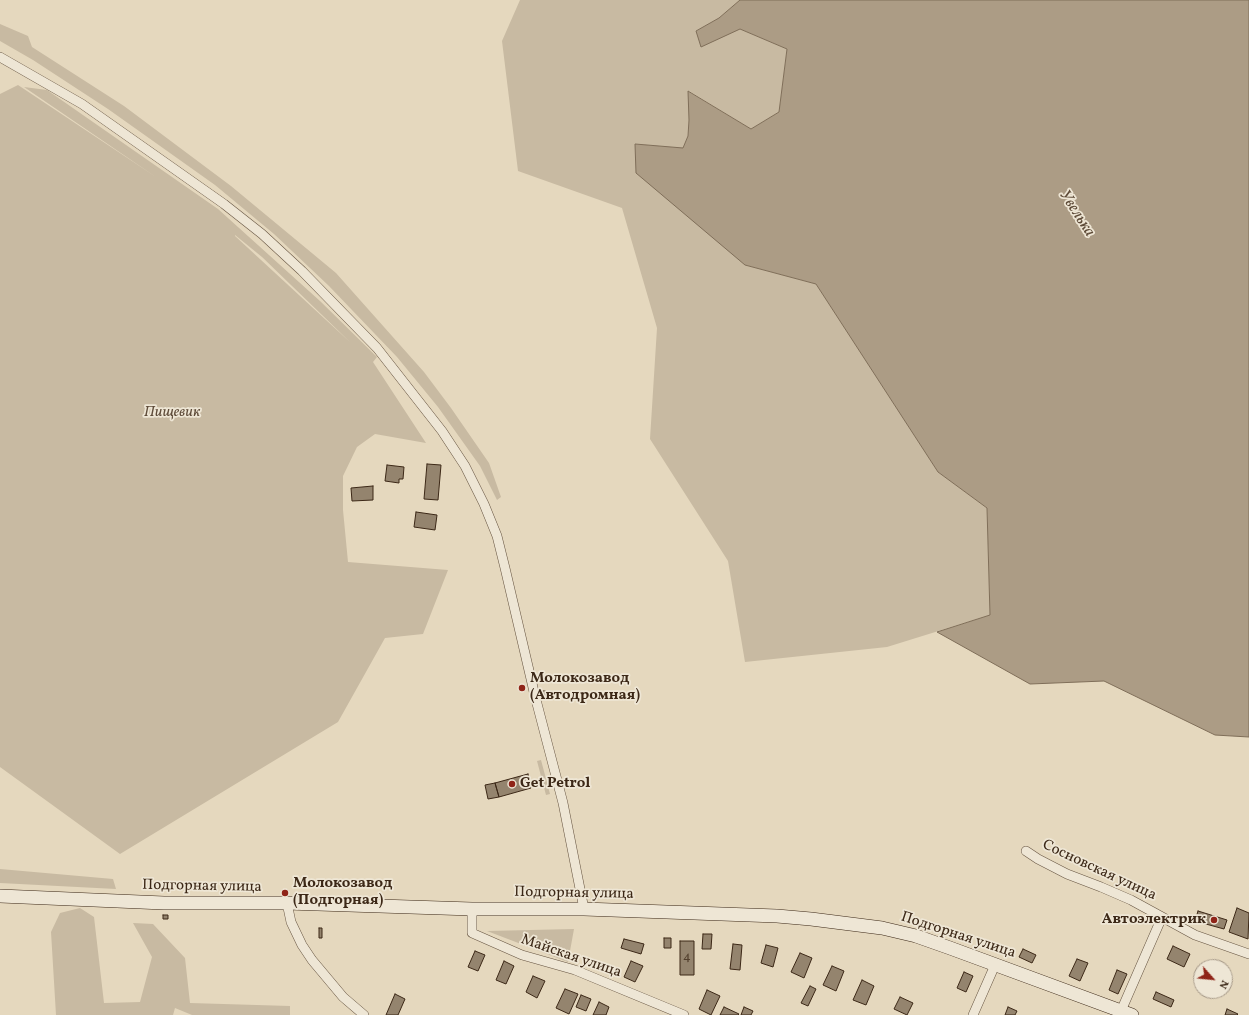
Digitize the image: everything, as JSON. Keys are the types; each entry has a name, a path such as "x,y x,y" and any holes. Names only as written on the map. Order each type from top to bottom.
{"street":[{"path":"0,57 82,104 224,204 262,234 302,271 377,348 442,431 465,466 484,504 497,536 506,568 537,704 563,803 584,909"},
{"name":"Сосновская улица","path":"1026,851 1067,874 1101,886 1132,900 1195,935 1249,954"},
{"name":"Подгорная улица","path":"0,896 164,903 287,903 472,909 584,909 777,916 846,923 882,928 916,936 1126,1013"},
{"path":"287,903 291,922 302,945 312,960 343,997 364,1015"},
{"name":"Майская улица","path":"472,909 472,933 522,955 574,970 684,1015"},
{"path":"1126,1013 1162,917"},
{"path":"973,1015 996,965"}],"green space":[{"path":"520,0 740,0 719,18 696,31 740,29 787,49 779,112 751,129 689,91 688,136 683,149 636,144 745,265 816,284 938,472 987,508 990,615 887,647 745,662 728,561 650,439 657,328 622,208 518,171 502,41"},
{"path":"0,24 28,36 32,47 124,106 231,186 336,273 424,372 451,408 489,463 501,497 497,500 480,466 438,407 397,357 329,286 274,234 215,185 108,109 33,60 0,41"},
{"name":"Пищевик","path":"18,85 156,177 24,87 47,90 218,209 320,301 377,357 373,362 426,443 375,434 357,447 343,476 343,510 348,562 448,570 423,634 385,638 338,722 120,854 0,767 0,94","holes":["235,235 262,257 351,343"]},
{"path":"541,760 550,794 546,795 537,761"},
{"path":"0,869 113,879 116,889 0,883"},
{"path":"80,908 94,917 104,1003 140,1002 152,957 133,923 153,924 185,958 190,1003 290,1006 290,1015 192,1015 175,1008 173,1015 56,1015 51,932 60,913"},
{"path":"574,929 568,962 487,931"}],"water":[{"name":"Увелька","path":"740,0 1249,0 1249,737 1215,735 1104,681 1030,684 937,632 990,615 987,508 938,472 816,284 745,265 636,173 635,144 683,148 688,136 688,91 751,129 779,112 787,49 740,29 701,47 696,31 719,18"}],"building":[{"path":"427,464 441,465 438,500 424,499"},
{"path":"387,465 404,467 403,479 399,479 399,483 385,481"},
{"path":"373,486 373,500 352,501 351,488"},
{"path":"416,512 437,515 435,530 414,527"},
{"path":"543,691 546,691 548,696 545,696"},
{"path":"528,774 531,788 499,797 495,783"},
{"path":"495,783 499,797 488,799 485,785"},
{"path":"283,892 288,892 288,895 283,895"},
{"path":"1237,908 1249,913 1248,939 1229,932"},
{"path":"1198,911 1227,920 1224,929 1195,921"},
{"path":"163,915 168,915 168,919 163,919"},
{"path":"319,928 322,928 322,938 319,938"},
{"path":"703,934 712,934 711,949 702,949"},
{"path":"664,938 671,938 671,948 664,948"},
{"path":"624,939 644,944 641,954 621,948"},
{"path":"680,941 694,941 694,975 680,975"},
{"path":"733,944 742,945 740,970 730,969"},
{"path":"766,945 778,948 773,967 761,963"},
{"path":"1173,946 1190,954 1184,967 1167,959"},
{"path":"1023,949 1036,955 1032,963 1019,957"},
{"path":"475,951 485,955 478,971 468,967"},
{"path":"800,953 812,958 804,978 791,972"},
{"path":"1077,959 1088,963 1080,981 1069,976"},
{"path":"504,961 514,966 506,984 496,980"},
{"path":"631,961 643,966 635,982 624,977"},
{"path":"832,966 844,971 836,991 823,985"},
{"path":"1117,970 1127,974 1118,994 1109,990"},
{"path":"964,972 973,976 966,992 957,988"},
{"path":"533,976 545,981 537,998 526,992"},
{"path":"862,980 874,986 866,1005 853,1000"},
{"path":"810,986 816,989 808,1006 801,1003"},
{"path":"565,989 578,994 569,1014 556,1008"},
{"path":"707,990 720,996 711,1015 699,1009"},
{"path":"1156,992 1174,1000 1171,1007 1153,999"},
{"path":"395,994 405,999 398,1015 386,1015"},
{"path":"581,995 591,999 586,1011 576,1007"},
{"path":"900,997 913,1003 907,1015 894,1009"},
{"path":"599,1002 609,1007 606,1015 593,1015"},
{"path":"724,1007 739,1014 720,1015"},
{"path":"744,1007 753,1011 751,1015 741,1015"},
{"path":"1008,1007 1017,1011 1015,1015 1005,1015"},
{"path":"1227,1009 1238,1014 1225,1015"}],"place":[{"name":"Молокозавод (Автодромная)","path":"522,688"},
{"name":"Get Petrol","path":"512,784"},
{"name":"Молокозавод (Подгорная)","path":"285,893"},
{"name":"Автоэлектрик","path":"1214,920"}]}
